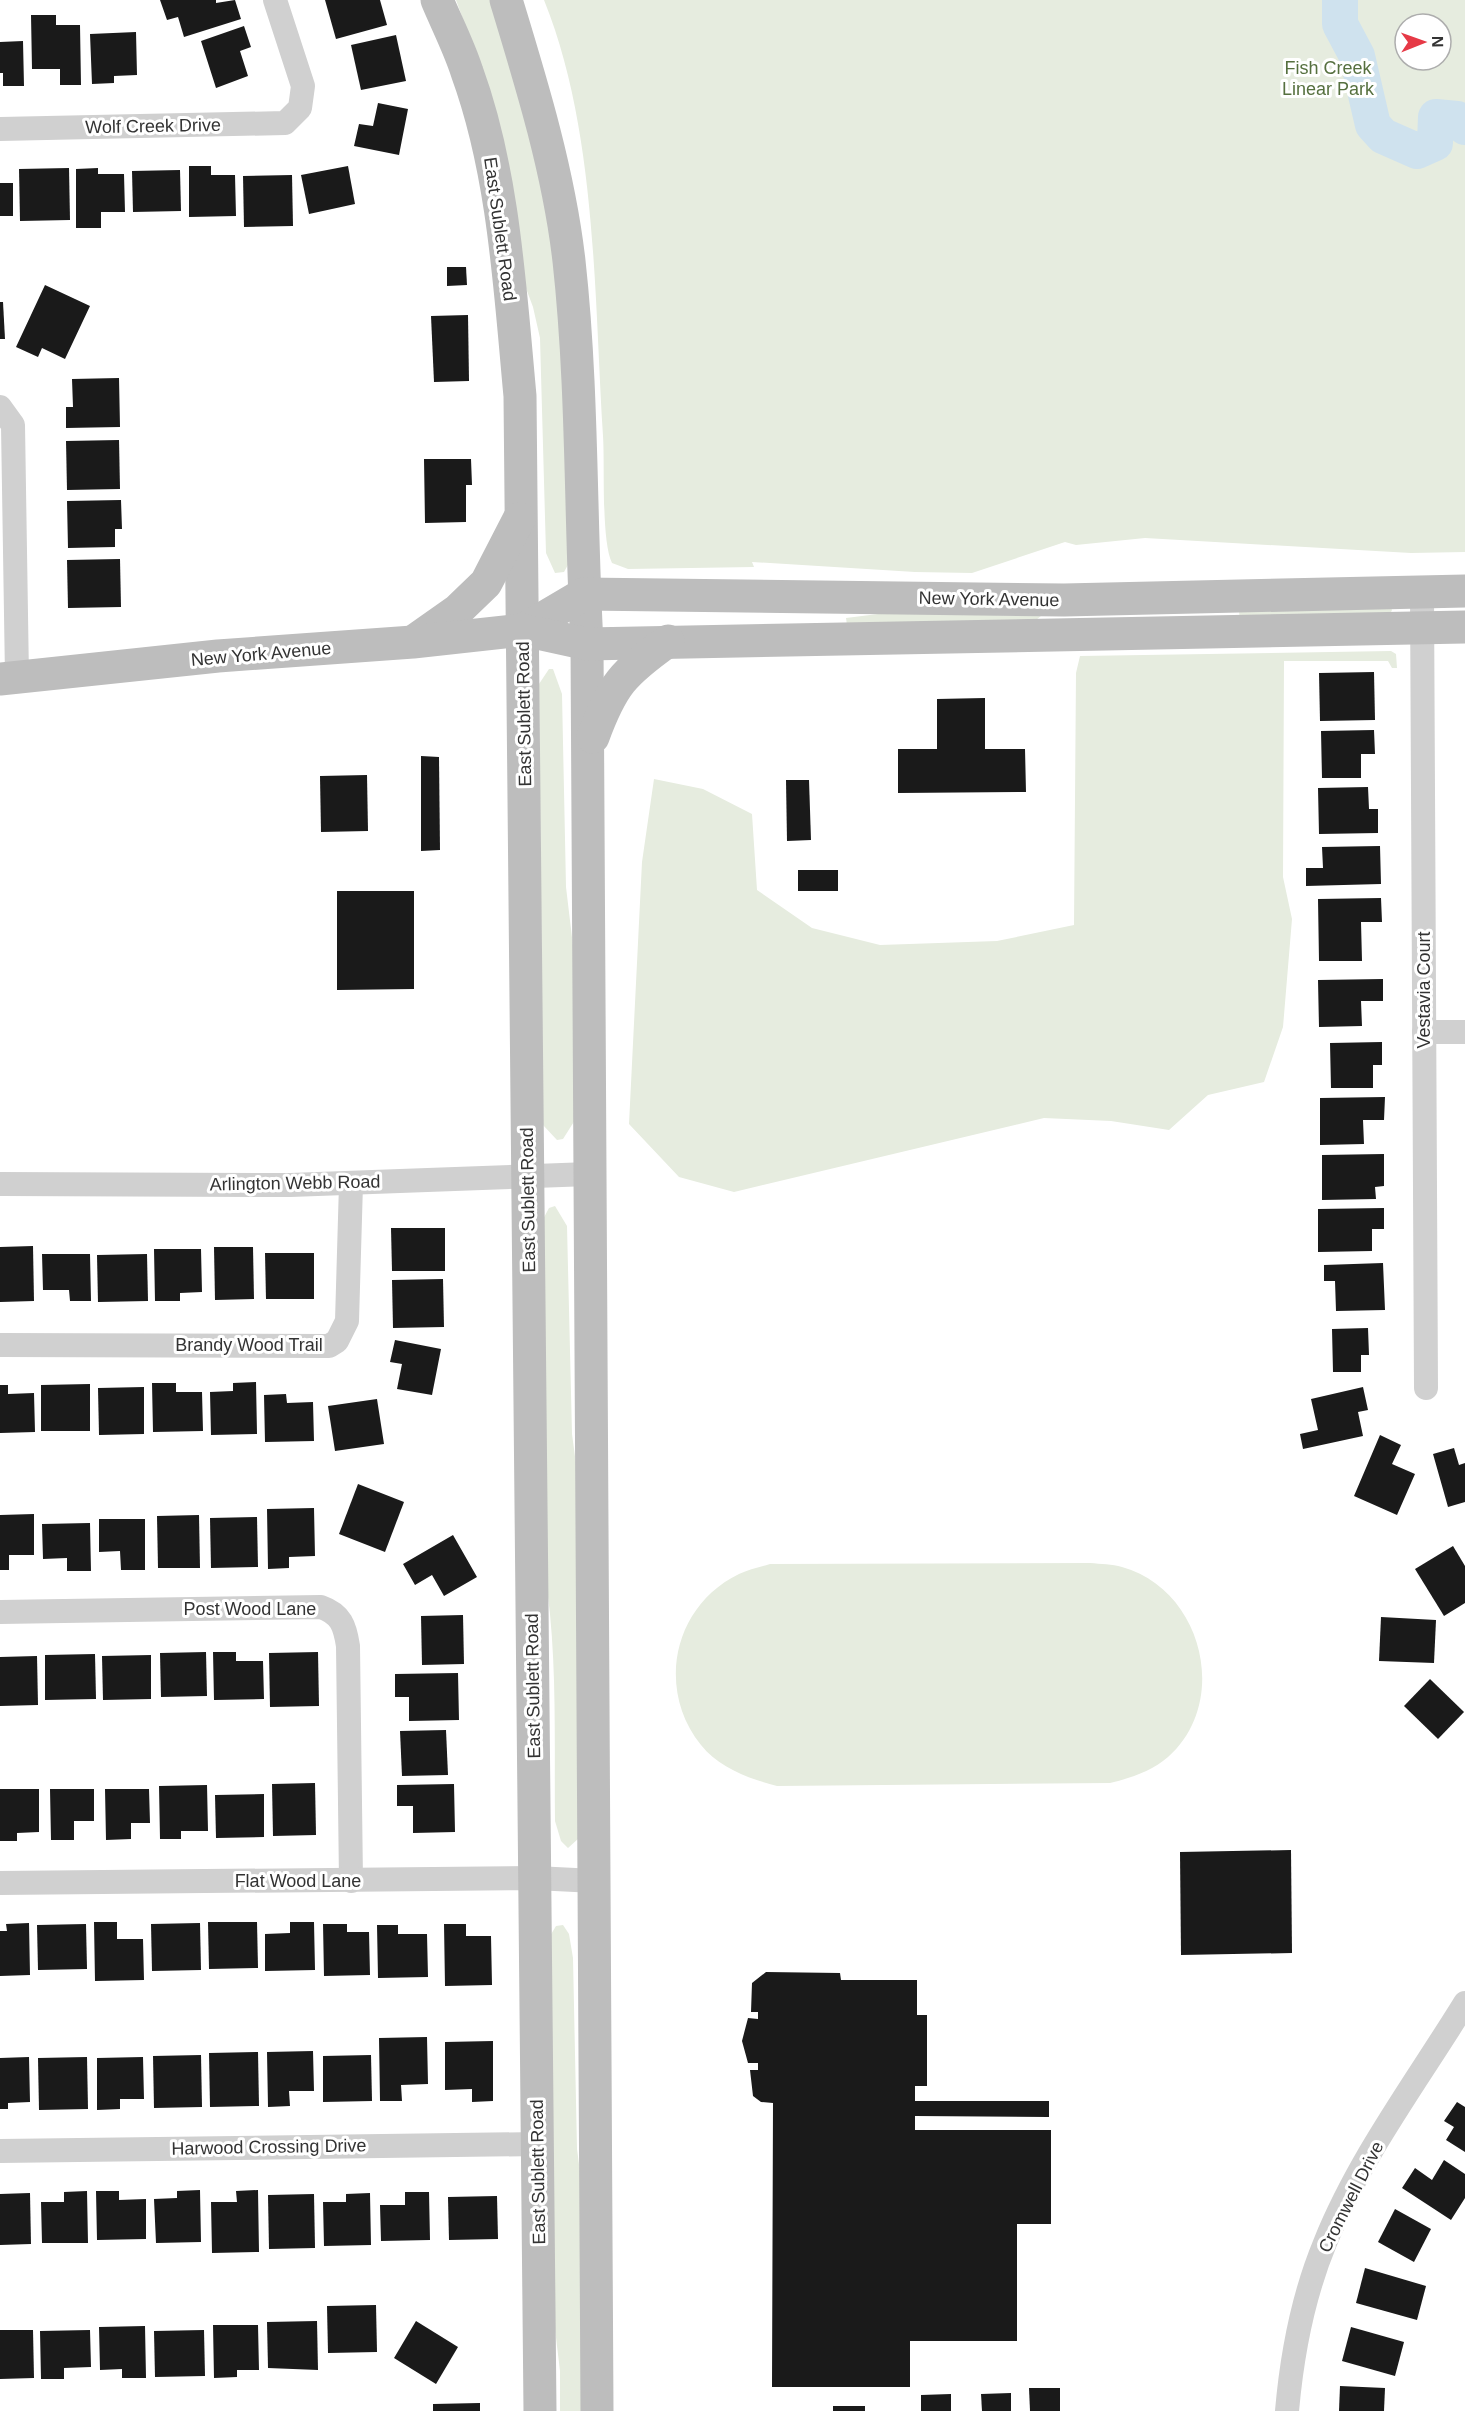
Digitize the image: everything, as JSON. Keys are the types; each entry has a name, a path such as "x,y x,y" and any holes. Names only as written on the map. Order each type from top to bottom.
{"main road":[{"name":"East Sublett Road","path":"437,0 468,73 489,153 509,273 520,396 540,2411"},
{"path":"506,0 542,120 569,259 580,387 587,644 597,2411"},
{"path":"413,642 458,610 486,583 522,512"},
{"name":"New York Avenue","path":"523,630 584,594 1064,600 1465,591"},
{"path":"1064,600 1064,634"},
{"name":"New York Avenue","path":"9,678 218,656 413,642 523,630 587,644 1465,627"},
{"path":"586,758 601,712 610,693 626,673 668,641"}],"street":[{"name":"Wolf Creek Drive","path":"0,129 285,123 300,108 303,86 274,0"},
{"path":"0,407 13,425 9,678"},
{"name":"Vestavia Court","path":"1422,592 1426,1388"},
{"path":"1424,1032 1465,1032"},
{"name":"Arlington Webb Road","path":"0,1184 351,1184 589,1174"},
{"name":"Brandy Wood Trail","path":"0,1346 329,1346 337,1341 347,1321 351,1184"},
{"name":"Post Wood Lane","path":"0,1612 321,1607 333,1611 341,1619 348,1646 351,1881"},
{"name":"Flat Wood Lane","path":"0,1883 535,1878 595,1881"},
{"name":"Cromwell Drive","path":"1287,2411 1291,2366 1307,2293 1325,2242 1362,2168 1465,2003"},
{"name":"Harwood Crossing Drive","path":"0,2151 537,2144"}],"green space":[{"path":"456,0 497,0 530,111 563,307 569,563 564,572 555,573 546,553 540,338 533,307 521,275 464,22"},
{"name":"Fish Creek Linear Park","path":"544,0 1465,0 1465,552 1411,553 1145,538 1076,545 1065,542 972,573 915,572 752,562 754,567 628,569 612,563 606,538 603,436 590,215 584,159 561,51"},
{"path":"1390,606 1392,610 1390,614 1240,620 1239,611"},
{"path":"886,613 1041,616 1036,620 847,625 846,618"},
{"path":"1391,651 1396,654 1397,668 1392,668 1388,661 1284,661 1283,877 1292,919 1283,1027 1264,1082 1208,1095 1169,1130 1111,1121 1044,1118 734,1192 679,1177 629,1124 642,862 654,779 703,789 752,814 757,890 812,928 880,945 997,941 1074,925 1076,673 1080,656"},
{"path":"549,669 553,669 562,694 566,887 578,988 575,1120 563,1139 557,1140 543,1125 539,684"},
{"path":"555,1206 567,1226 572,1434 578,1479 579,1838 568,1848 561,1841 555,1821 553,1663 544,1568 541,1223 549,1208"},
{"path":"1090,1563 1122,1567 1150,1579 1172,1598 1188,1622 1199,1649 1202,1678 1199,1707 1187,1734 1168,1757 1155,1766 1126,1779 1110,1783 777,1786 746,1776 717,1760 701,1745 687,1723 679,1699 676,1675 678,1650 686,1627 699,1606 717,1588 743,1572 770,1564"},
{"path":"563,1925 569,1934 573,1958 577,2149 583,2195 588,2411 560,2411 560,2371 548,2270 547,1941 556,1926"}],"building":[{"path":"160,0 216,0 216,3 235,0 241,19 184,37 178,17 167,20"},
{"path":"325,0 380,0 387,25 336,39"},
{"path":"31,15 56,15 56,25 80,25 81,85 60,85 60,69 32,69"},
{"path":"244,26 251,47 240,51 248,76 216,88 201,41"},
{"path":"136,32 137,75 114,76 114,83 92,84 90,34"},
{"path":"396,35 406,81 361,90 351,45"},
{"path":"23,41 24,86 3,86 3,73 0,73 0,42"},
{"path":"378,103 408,109 399,155 354,146 359,124 373,126"},
{"path":"189,166 211,166 211,175 235,175 236,216 189,217"},
{"path":"348,166 355,204 309,214 301,175"},
{"path":"69,168 70,220 20,221 19,169"},
{"path":"98,168 98,174 124,174 125,212 101,212 101,228 76,228 76,169"},
{"path":"180,170 181,211 133,212 132,171"},
{"path":"292,175 293,226 244,227 243,176"},
{"path":"0,183 13,183 13,216 0,216"},
{"path":"447,267 466,267 467,285 447,286"},
{"path":"45,285 90,306 65,359 42,348 38,357 16,347"},
{"path":"0,302 3,302 5,339 0,339"},
{"path":"468,315 469,381 434,382 431,316"},
{"path":"119,378 120,427 66,428 66,407 73,407 72,379"},
{"path":"119,440 120,489 67,490 66,441"},
{"path":"424,459 471,459 472,485 466,485 466,522 425,523"},
{"path":"121,500 122,529 115,529 115,547 68,548 67,501"},
{"path":"120,559 121,607 68,608 67,560"},
{"path":"1374,672 1375,720 1320,721 1319,673"},
{"path":"985,698 985,749 1025,749 1026,792 898,793 898,749 937,749 937,699"},
{"path":"1374,730 1375,754 1361,754 1361,778 1322,778 1321,731"},
{"path":"421,756 439,757 440,850 421,851"},
{"path":"367,775 368,831 321,832 320,776"},
{"path":"786,780 809,780 811,840 787,841"},
{"path":"1368,787 1369,809 1378,809 1378,833 1319,834 1318,788"},
{"path":"1380,846 1381,884 1306,886 1306,868 1323,868 1322,847"},
{"path":"798,870 838,870 838,891 798,891"},
{"path":"337,891 414,891 414,989 337,990"},
{"path":"1381,898 1382,922 1361,922 1362,961 1319,961 1318,899"},
{"path":"1383,979 1383,1001 1361,1001 1362,1026 1319,1027 1318,980"},
{"path":"1382,1042 1382,1065 1373,1065 1373,1088 1331,1088 1330,1043"},
{"path":"1385,1097 1384,1120 1363,1120 1364,1144 1320,1145 1320,1098"},
{"path":"1384,1154 1384,1186 1375,1187 1376,1199 1322,1200 1322,1155"},
{"path":"1384,1208 1384,1229 1372,1229 1372,1251 1318,1252 1318,1209"},
{"path":"391,1228 445,1228 445,1271 392,1271"},
{"path":"33,1246 34,1301 0,1302 0,1247"},
{"path":"214,1247 253,1247 254,1299 215,1300"},
{"path":"154,1249 201,1249 202,1292 180,1293 180,1301 155,1301"},
{"path":"265,1253 314,1253 314,1299 266,1299"},
{"path":"42,1254 90,1254 91,1301 70,1301 69,1290 43,1290"},
{"path":"147,1254 148,1301 98,1302 97,1255"},
{"path":"1383,1263 1385,1310 1336,1311 1335,1281 1324,1281 1324,1265"},
{"path":"443,1279 444,1327 393,1328 392,1280"},
{"path":"1368,1328 1369,1355 1361,1355 1361,1372 1333,1372 1332,1329"},
{"path":"395,1340 441,1349 432,1395 397,1389 402,1364 390,1362"},
{"path":"256,1382 257,1434 211,1435 210,1392 233,1391 233,1383"},
{"path":"152,1383 176,1383 176,1392 202,1392 203,1431 153,1432"},
{"path":"90,1384 90,1431 41,1431 41,1385"},
{"path":"0,1385 8,1385 8,1394 34,1393 35,1432 0,1433"},
{"path":"144,1387 144,1434 99,1435 98,1388"},
{"path":"1363,1387 1368,1410 1358,1412 1363,1436 1303,1449 1300,1434 1318,1430 1311,1399"},
{"path":"286,1394 287,1403 313,1402 314,1441 265,1442 264,1395"},
{"path":"377,1399 384,1444 335,1451 328,1406"},
{"path":"1380,1435 1401,1445 1392,1464 1415,1474 1397,1515 1354,1496"},
{"path":"1454,1448 1459,1465 1465,1463 1465,1502 1448,1507 1433,1454"},
{"path":"358,1484 404,1502 385,1552 339,1534"},
{"path":"314,1508 315,1556 289,1557 289,1568 268,1569 267,1509"},
{"path":"34,1514 34,1555 9,1555 9,1570 0,1570 0,1515"},
{"path":"199,1515 200,1568 158,1568 157,1516"},
{"path":"257,1517 258,1567 211,1568 210,1518"},
{"path":"99,1519 145,1519 145,1570 121,1570 120,1551 99,1552"},
{"path":"90,1523 91,1571 67,1571 67,1558 43,1559 42,1524"},
{"path":"453,1535 477,1577 444,1596 432,1575 415,1585 403,1564"},
{"path":"1453,1546 1465,1566 1465,1603 1444,1616 1415,1569"},
{"path":"463,1615 464,1664 422,1665 421,1616"},
{"path":"1381,1617 1436,1620 1434,1663 1379,1661"},
{"path":"206,1652 207,1696 161,1697 160,1653"},
{"path":"213,1652 236,1652 236,1661 263,1661 264,1699 214,1700"},
{"path":"318,1652 319,1706 270,1707 269,1653"},
{"path":"95,1654 96,1699 45,1700 45,1655"},
{"path":"151,1655 151,1699 103,1700 102,1656"},
{"path":"37,1656 38,1705 0,1706 0,1657"},
{"path":"458,1673 459,1720 409,1721 409,1697 395,1697 395,1674"},
{"path":"1430,1679 1464,1712 1438,1739 1404,1706"},
{"path":"446,1730 448,1775 402,1776 400,1731"},
{"path":"315,1783 316,1835 273,1836 272,1784"},
{"path":"454,1784 455,1832 413,1833 413,1806 397,1806 397,1785"},
{"path":"207,1785 208,1831 181,1831 181,1839 160,1839 159,1786"},
{"path":"0,1789 39,1789 39,1832 17,1833 17,1841 0,1841"},
{"path":"50,1789 94,1789 94,1821 74,1821 74,1840 51,1840"},
{"path":"105,1789 149,1789 150,1823 131,1823 131,1839 106,1840"},
{"path":"264,1794 264,1837 216,1838 215,1795"},
{"path":"1291,1850 1292,1953 1181,1955 1180,1852"},
{"path":"94,1922 117,1922 117,1939 143,1939 144,1980 95,1981"},
{"path":"208,1922 257,1922 258,1968 209,1969"},
{"path":"290,1922 314,1922 315,1970 265,1971 265,1934 290,1933"},
{"path":"29,1923 30,1975 0,1976 0,1931 7,1931 6,1924"},
{"path":"200,1923 201,1970 152,1971 151,1924"},
{"path":"86,1924 87,1969 38,1970 37,1925"},
{"path":"323,1924 347,1924 347,1932 369,1932 370,1975 324,1976"},
{"path":"444,1924 466,1924 466,1936 491,1936 492,1985 445,1986"},
{"path":"377,1925 398,1925 398,1934 427,1934 428,1977 378,1978"},
{"path":"766,1972 840,1973 841,1980 917,1980 917,2015 927,2015 927,2086 915,2086 915,2101 1049,2101 1049,2117 915,2116 915,2130 1051,2130 1051,2224 1017,2224 1017,2341 910,2341 910,2387 772,2387 773,2103 761,2102 753,2096 750,2070 758,2070 758,2063 748,2063 742,2041 748,2018 758,2019 758,2012 751,2012 752,1983"},
{"path":"427,2037 428,2084 401,2085 402,2101 380,2101 379,2038"},
{"path":"493,2041 493,2101 472,2102 472,2089 445,2090 445,2042"},
{"path":"313,2051 314,2091 289,2091 290,2106 268,2107 267,2052"},
{"path":"258,2052 259,2106 210,2107 209,2053"},
{"path":"201,2055 202,2107 154,2108 153,2056"},
{"path":"371,2055 372,2101 323,2102 323,2056"},
{"path":"29,2057 30,2102 8,2103 8,2109 0,2109 0,2058"},
{"path":"87,2057 88,2109 39,2110 38,2058"},
{"path":"143,2057 144,2099 120,2099 120,2109 97,2110 97,2058"},
{"path":"1457,2102 1465,2107 1465,2152 1446,2140 1454,2127 1444,2121"},
{"path":"1444,2160 1465,2174 1465,2198 1451,2220 1402,2188 1415,2168 1432,2180"},
{"path":"200,2190 201,2242 156,2243 154,2199 177,2198 177,2191"},
{"path":"258,2190 259,2252 212,2253 211,2202 237,2202 236,2191"},
{"path":"87,2191 88,2243 42,2243 41,2202 64,2202 64,2192"},
{"path":"96,2191 119,2191 119,2200 146,2199 146,2239 97,2240"},
{"path":"405,2192 429,2192 430,2240 381,2241 380,2205 405,2205"},
{"path":"30,2193 31,2244 0,2245 0,2194"},
{"path":"370,2193 371,2245 324,2246 323,2202 346,2202 346,2194"},
{"path":"314,2194 315,2248 269,2249 268,2195"},
{"path":"497,2196 498,2239 449,2240 448,2197"},
{"path":"1395,2209 1431,2229 1414,2262 1378,2242"},
{"path":"1365,2268 1426,2286 1417,2320 1356,2303"},
{"path":"376,2305 377,2352 328,2353 327,2306"},
{"path":"317,2321 318,2370 268,2368 267,2322"},
{"path":"416,2321 458,2347 436,2384 394,2358"},
{"path":"213,2325 258,2325 259,2370 237,2370 237,2377 214,2378"},
{"path":"145,2326 146,2378 122,2378 122,2369 100,2370 99,2327"},
{"path":"1351,2327 1404,2342 1395,2376 1342,2361"},
{"path":"0,2330 33,2330 34,2378 0,2379"},
{"path":"90,2330 91,2367 64,2368 64,2379 41,2379 40,2331"},
{"path":"204,2330 205,2376 155,2377 154,2331"},
{"path":"1340,2386 1385,2388 1384,2411 1339,2411"},
{"path":"1029,2388 1060,2388 1060,2411 1030,2411"},
{"path":"1011,2393 1011,2411 982,2411 981,2394"},
{"path":"951,2394 951,2411 921,2411 921,2395"},
{"path":"480,2403 480,2411 433,2411 433,2404"},
{"path":"833,2406 865,2406 865,2411 833,2411"}],"waterway":[{"path":"1340,0 1340,24 1357,56 1373,125 1383,136 1417,151 1435,143 1436,117 1457,119 1465,127"}]}
